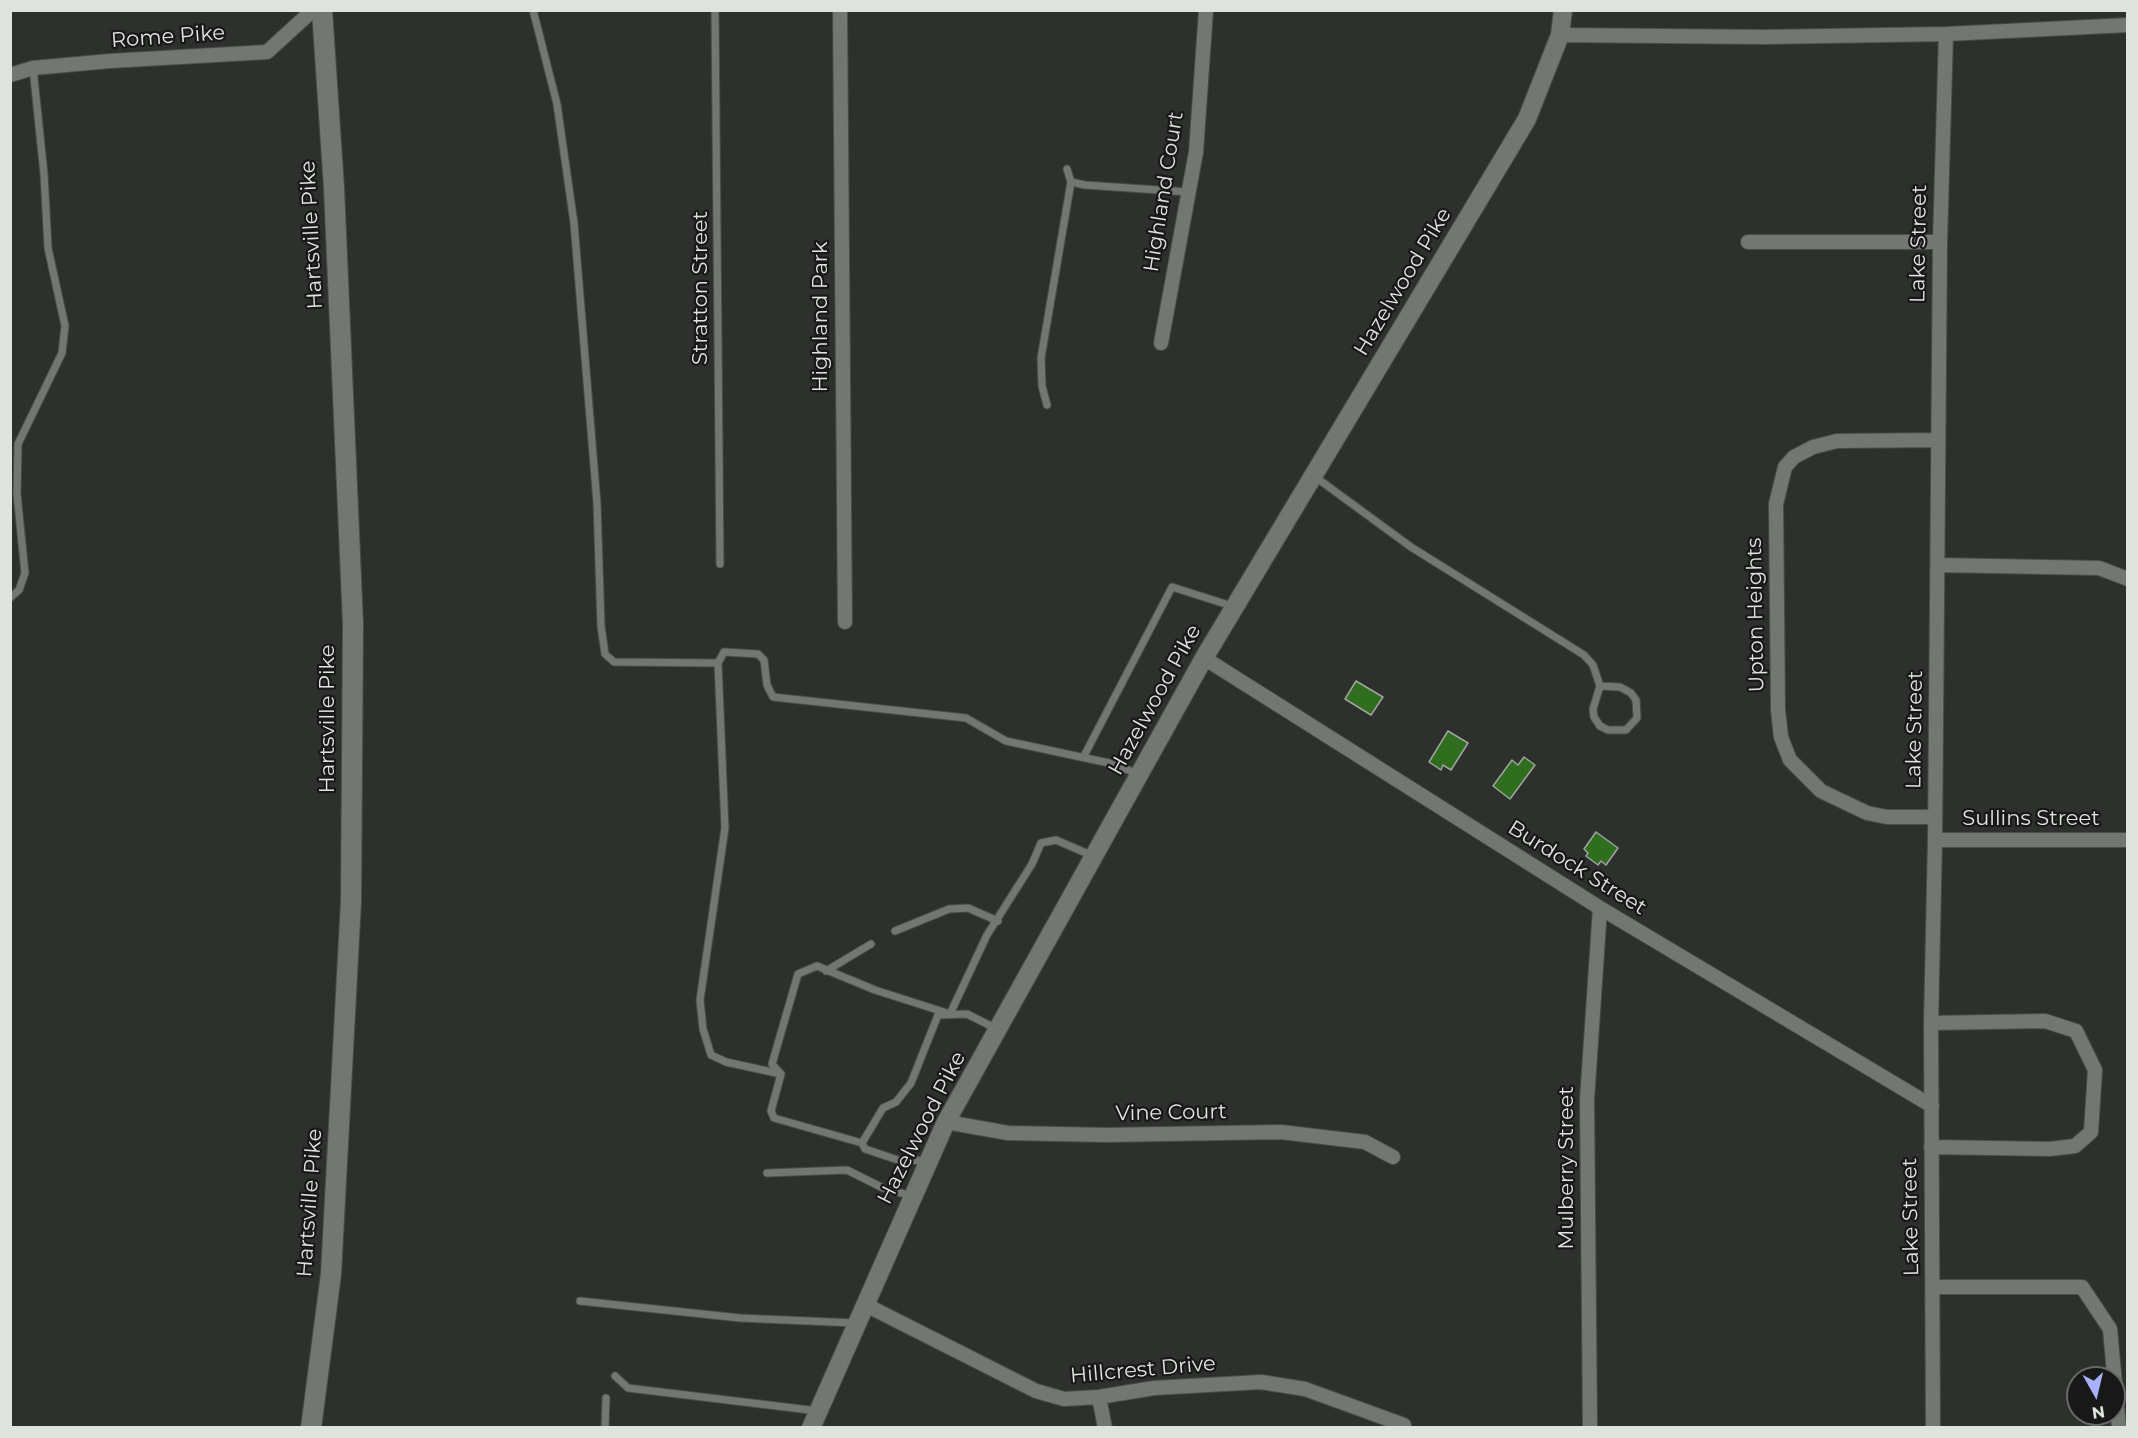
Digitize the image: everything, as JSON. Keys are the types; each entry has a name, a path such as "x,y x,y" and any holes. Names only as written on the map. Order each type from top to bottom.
{"main road":[{"name":"Hartsville Pike","path":"311,1428 331,1274 351,890 353,624 334,188 322,10"}],"street":[{"name":"Rome Pike","path":"10,75 33,68 267,52 313,10"},
{"name":"Highland Park","path":"840,10 845,622"},
{"name":"Highland Court","path":"1161,343 1196,152 1206,10"},
{"name":"Hazelwood Pike","path":"814,1419 927,1160 946,1122 1204,658 1527,119 1560,35 1563,10"},
{"path":"1560,35 1764,37 1946,34 2127,24"},
{"name":"Lake Street","path":"1933,1428 1931,1023 1935,840 1940,242 1946,34"},
{"path":"1748,242 1940,242"},
{"name":"Upton Heights","path":"1935,817 1887,817 1867,813 1821,791 1790,760 1782,737 1778,710 1776,504 1785,467 1794,457 1813,447 1837,441 1938,440"},
{"path":"1938,564 2099,568 2127,579"},
{"name":"Burdock Street","path":"1204,658 1600,908 1932,1106"},
{"name":"Sullins Street","path":"1935,840 2127,840"},
{"name":"Mulberry Street","path":"1590,1428 1587,1100 1600,908"},
{"path":"1931,1023 2045,1021 2076,1031 2095,1070 2091,1132 2075,1146 2050,1149 1931,1147"},
{"name":"Vine Court","path":"946,1122 1008,1133 1106,1135 1281,1132 1365,1142 1393,1157"},
{"path":"1933,1287 2082,1287 2110,1329 2119,1428"},
{"name":"Hillcrest Drive","path":"864,1304 1036,1391 1065,1399 1099,1397 1154,1389 1261,1382 1305,1389 1404,1425"},
{"path":"1099,1397 1105,1428"}],"lane":[{"path":"533,10 557,104 574,223 597,502 601,626 605,654 614,662 718,663"},
{"name":"Stratton Street","path":"715,10 720,564"},
{"path":"10,598 19,590 25,573 17,494 18,444 62,353 65,326 48,248 44,174 33,68"},
{"path":"1047,405 1042,386 1041,358 1071,182 1067,169"},
{"path":"1071,182 1188,192"},
{"path":"1314,476 1412,547 1584,655 1593,664 1600,686 1593,709 1594,717 1600,726 1608,730 1626,730 1637,718 1636,700 1631,693 1620,687 1600,686"},
{"path":"1086,758 1085,754 1172,587 1235,607"},
{"path":"781,1074 726,1062 711,1054 703,1029 700,1000 725,828 718,663 724,652 758,654 764,660 766,685 773,697 966,718 1006,741 1086,758 1140,774"},
{"path":"950,1014 987,935 998,921 1041,843 1056,840 1094,857"},
{"path":"895,931 949,909 968,908 998,921"},
{"path":"826,970 871,944"},
{"path":"781,1074 772,1064 798,974 817,966 950,1014"},
{"path":"862,1143 883,1108 896,1102 911,1083 938,1016 967,1014 998,1030"},
{"path":"781,1074 771,1111 774,1118 862,1143 865,1149 901,1161 927,1160"},
{"path":"768,1173 847,1170 883,1188 912,1196"},
{"path":"580,1301 740,1318 855,1323"},
{"path":"615,1376 628,1388 814,1419"},
{"path":"605,1428 606,1398"}],"building":[{"path":"1356,681 1383,697 1371,715 1345,699"},
{"path":"1448,731 1468,743 1451,770 1443,765 1441,770 1429,762"},
{"path":"1524,757 1535,765 1510,799 1493,786 1512,760 1518,765"},
{"path":"1596,832 1618,848 1606,865 1601,861 1598,865 1586,856 1588,853 1584,849"}]}
